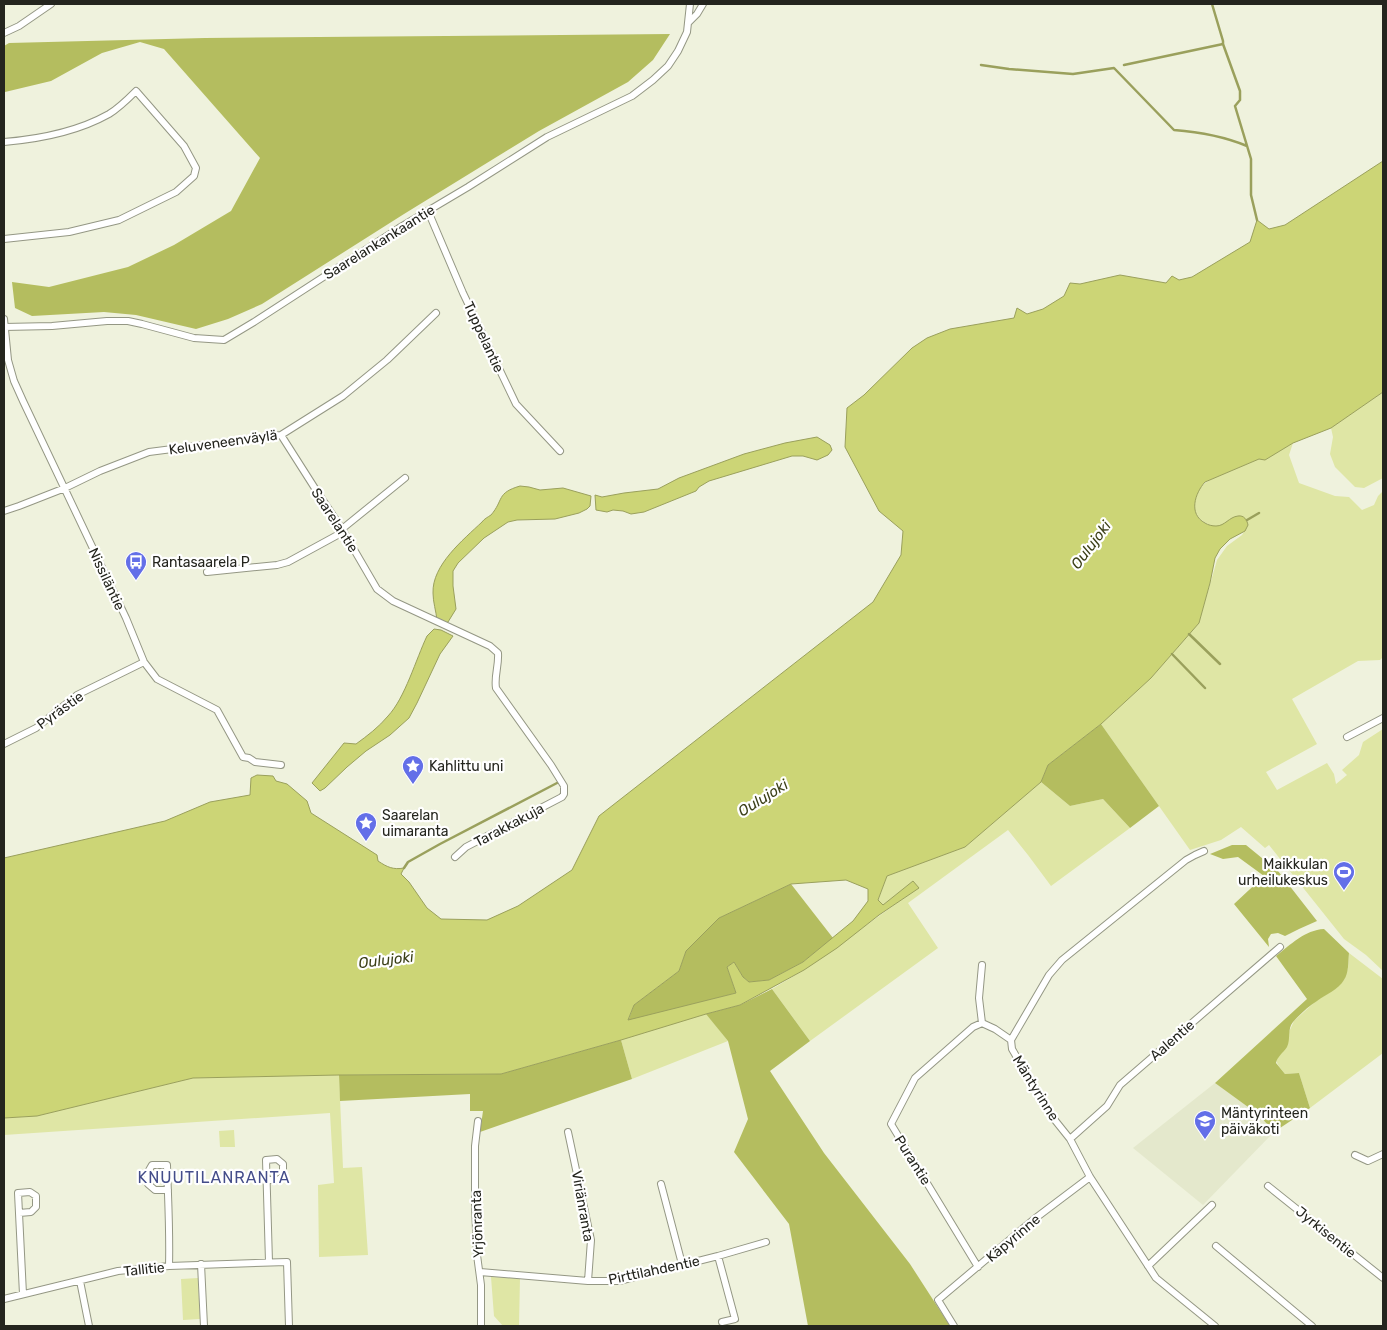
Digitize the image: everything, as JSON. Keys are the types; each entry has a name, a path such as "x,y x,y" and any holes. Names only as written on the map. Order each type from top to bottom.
{"street":[{"path":"4,33 19,26 51,4"},
{"name":"Saarelankankaantie","path":"4,327 52,326 107,321 128,322 194,338 224,340 547,137 632,96 668,66 678,51 687,32 690,4"},
{"path":"688,22 697,14 702,4"},
{"path":"4,142 33,139 77,128 110,113 136,91 184,146 196,168 194,176 176,192 119,220 68,232 4,238"},
{"name":"Tuppelantie","path":"428,211 463,293 516,404 560,451"},
{"name":"Keluveneenväylä","path":"65,488 100,471 149,452 281,435 343,396 386,360 436,313"},
{"name":"Nissiläntie","path":"4,319 8,360 14,380 126,618 144,662 157,678 217,710 243,756 255,762 281,765"},
{"name":"Saarelantie","path":"281,435 343,531 377,589 394,601 490,646 498,653 499,663 495,681 496,688 551,765 564,786 564,794"},
{"path":"207,572 277,565 288,562 343,531 379,498 405,478"},
{"path":"4,511 65,488"},
{"name":"Pyrästie","path":"4,744 36,728 77,695 144,662"},
{"path":"1347,737 1383,718"},
{"name":"Tarakkakuja","path":"454,857 466,848 562,797 564,794"},
{"name":"Mäntyrinne","path":"1204,851 1186,860 1062,960 1049,975 1011,1040 1012,1050 1050,1114 1070,1139 1090,1177 1156,1278 1215,1326"},
{"name":"Aalentie","path":"1070,1139 1107,1106 1120,1084 1280,947"},
{"path":"982,965 979,998 982,1023 996,1029 1011,1040"},
{"name":"Purantie","path":"978,1267 891,1124 920,1072 973,1027 982,1023"},
{"name":"Yrjönranta","path":"478,1121 475,1146 475,1205 477,1255 480,1272 481,1326"},
{"name":"Viriänranta","path":"568,1132 591,1240 588,1281"},
{"path":"1354,1155 1368,1161 1383,1154"},
{"path":"168,1190 155,1190 148,1184 148,1172 152,1165 167,1165 168,1190 170,1245 169,1266"},
{"name":"Käpyrinne","path":"954,1326 938,1300 1033,1220 1090,1177"},
{"path":"266,1180 269,1262"},
{"path":"661,1184 682,1264"},
{"name":"Jyrkisentie","path":"1268,1186 1383,1278"},
{"path":"1148,1266 1212,1205"},
{"path":"19,1213 23,1294"},
{"name":"Pirttilahdentie","path":"480,1272 588,1281 619,1281 766,1242"},
{"path":"1216,1246 1312,1326"},
{"path":"718,1256 735,1319 722,1322"},
{"name":"Tallitie","path":"4,1299 118,1271 201,1264 287,1262 289,1326"},
{"path":"201,1264 204,1326"},
{"path":"80,1281 89,1326"}],"shaded area":[{"path":"670,34 653,60 628,82 539,131 262,304 228,319 196,329 136,315 104,312 32,316 15,308 12,282 49,287 128,267 174,245 231,211 260,158 164,49 140,42 102,53 51,81 5,92 4,46 9,43 205,38"},
{"path":"1383,392 1383,478 1364,488 1355,487 1335,467 1330,454 1333,437 1331,428"},
{"path":"1293,443 1289,455 1299,483 1335,496 1349,497 1362,510 1374,505 1378,496 1383,491 1383,657 1380,660 1358,661 1292,699 1317,744 1266,772 1277,790 1327,763 1334,774 1336,784 1347,775 1342,770 1359,755 1363,742 1383,729 1383,971 1366,955 1344,939 1269,845 1265,848 1241,827 1221,840 1190,850 1101,724 1151,678 1199,623 1217,560 1227,546 1242,535 1248,525 1238,516 1222,525 1216,526 1200,519 1194,507 1197,494 1201,488 1212,479 1259,459 1265,460"},
{"path":"1101,724 1159,806 1130,828 1103,799 1070,806 1041,782 1048,765"},
{"path":"1041,782 1070,806 1103,799 1130,828 1051,886 1008,830 908,903 938,948 810,1041 772,989 804,970 918,888 913,881 883,905 878,901 887,876 965,847"},
{"path":"1232,845 1246,845 1278,871 1317,921 1285,936 1278,933 1271,934 1268,939 1269,947 1234,904 1264,876 1238,857 1223,859 1210,854"},
{"path":"791,884 833,938 803,962 769,980 749,982 743,977 734,962 727,967 736,993 628,1021 634,1005 679,971 686,951 719,918"},
{"path":"1324,929 1349,953 1347,974 1339,987 1308,1008 1291,1025 1287,1047 1276,1063 1285,1074 1299,1073 1310,1108 1274,1132 1259,1115 1215,1083 1307,999 1276,956 1304,935"},
{"path":"1349,953 1383,979 1383,1053 1310,1108 1299,1073 1285,1074 1276,1060 1294,1021 1316,1001 1344,980 1348,968"},
{"path":"772,989 810,1041 770,1071 824,1153 910,1264 950,1326 808,1326 789,1224 734,1152 748,1119 728,1041 706,1014 740,1005"},
{"path":"706,1013 728,1041 632,1079 621,1040"},
{"path":"621,1040 632,1079 480,1132 483,1111 470,1111 470,1094 340,1101 339,1075 501,1074"},
{"path":"339,1075 343,1168 362,1167 368,1255 319,1257 318,1185 334,1183 330,1113 4,1135 4,1118 37,1116 193,1078"},
{"name":"Mäntyrinteen päiväkoti","path":"1215,1083 1259,1115 1274,1132 1203,1205 1133,1148"},
{"path":"234,1130 235,1147 220,1147 219,1131"},
{"path":"491,1277 520,1278 519,1326 503,1326 494,1316"},
{"path":"198,1278 200,1319 183,1320 181,1279"}],"water":[{"name":"Oulujoki","path":"1383,161 1383,392 1331,428 1293,443 1265,460 1259,459 1205,482 1198,492 1195,503 1196,514 1200,519 1207,524 1216,526 1222,525 1232,518 1242,516 1248,525 1245,531 1230,539 1220,549 1215,558 1199,623 1151,678 1101,724 1048,765 1041,782 965,847 887,876 878,900 883,905 913,881 919,888 879,915 837,948 804,970 740,1005 501,1074 193,1078 37,1116 4,1118 4,858 165,821 210,802 250,795 251,778 257,775 273,776 276,781 287,784 307,801 311,813 377,855 378,861 390,868 404,868 401,874 427,908 441,919 487,920 518,906 572,870 599,816 873,602 901,555 903,531 879,511 845,447 847,408 864,395 912,348 927,338 950,329 1014,318 1017,308 1027,314 1043,309 1064,296 1070,283 1080,284 1120,275 1166,283 1172,276 1179,280 1192,277 1250,242 1257,220 1269,229 1285,225","holes":["846,880 868,889 868,901 853,921 803,962 769,980 749,982 743,977 734,962 727,967 736,993 628,1020 634,1005 679,971 686,951 719,918 791,884"]},
{"path":"817,437 830,445 832,450 828,455 817,460 803,456 792,456 709,481 696,491 644,512 631,514 623,511 613,510 607,512 596,510 595,495 602,497 658,489 679,478 744,454"},
{"path":"520,486 540,490 563,488 591,496 590,506 579,513 555,519 508,522 484,538 458,563 453,571 456,609 448,622 445,623 437,620 433,596 434,583 443,563 458,545 491,515 507,491"},
{"path":"434,629 453,636 440,654 409,718 390,735 366,751 320,791 312,783 344,743 356,744 377,728 394,708 405,689 427,636"}],"waterway":[{"path":"1212,4 1223,44 1240,91 1240,100 1235,106 1251,159 1251,195 1257,220"},
{"path":"1124,65 1223,44"},
{"path":"981,65 1073,74 1114,68 1174,130 1211,135 1247,146"},
{"path":"1247,520 1259,513"},
{"path":"1189,634 1220,664"},
{"path":"1172,654 1205,688"},
{"path":"404,868 408,862 440,844 557,783"}],"place":[{"name":"Rantasaarela P","path":"136,581"},
{"name":"Kahlittu uni","path":"413,785"},
{"name":"Saarelan uimaranta","path":"366,842"},
{"name":"Maikkulan urheilukeskus","path":"1344,891"},
{"name":"Mäntyrinteen päiväkoti","path":"1205,1140"}],"district":[{"name":"KNUUTILANRANTA","path":"214,1177"}]}
